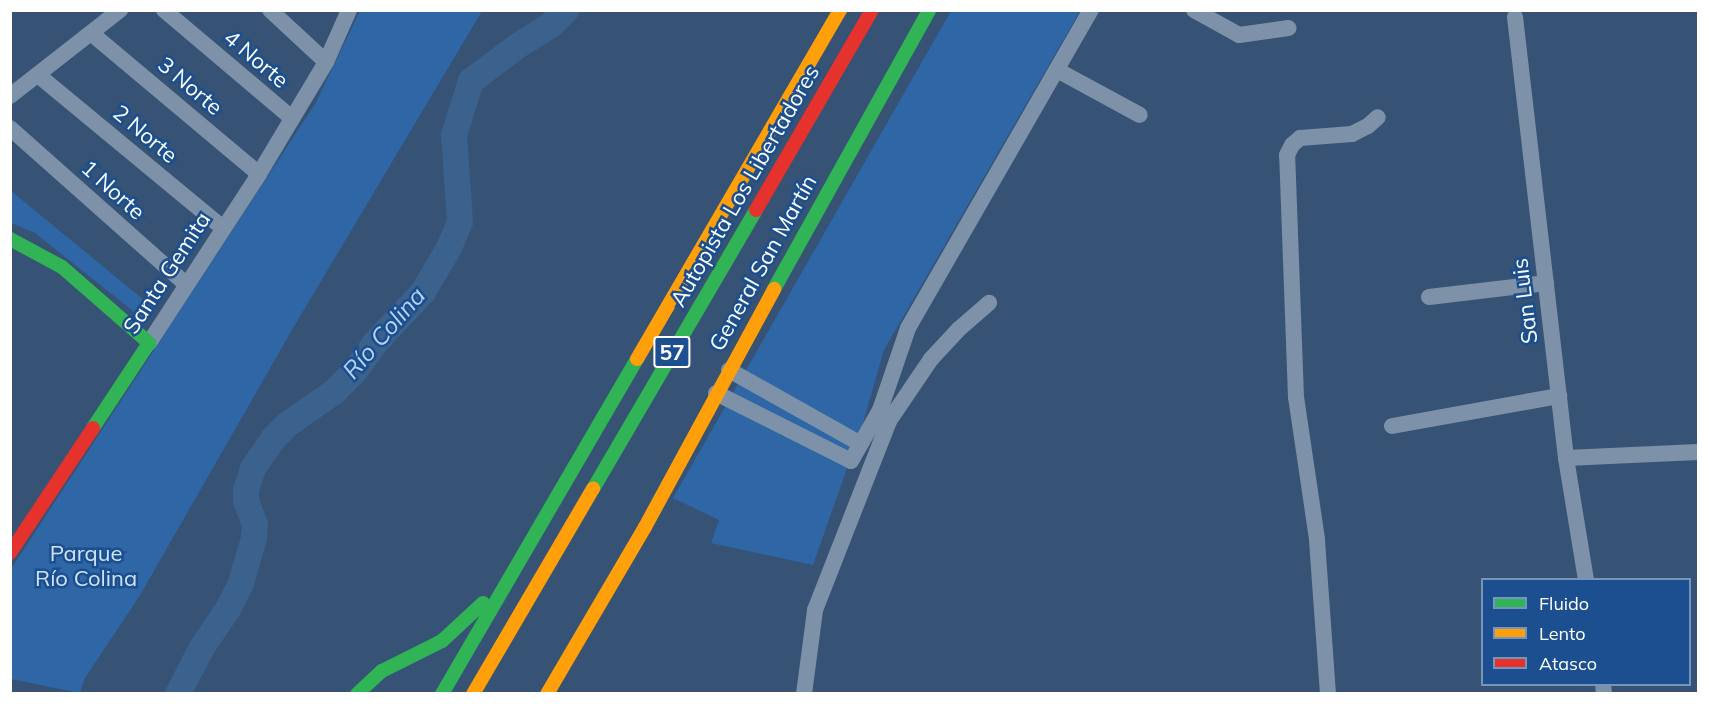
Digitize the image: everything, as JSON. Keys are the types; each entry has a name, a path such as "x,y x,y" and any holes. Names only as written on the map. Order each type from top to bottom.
{"main road":[{"name":"Autopista Los Libertadores","path":"442,693 840,10"},
{"name":"Autopista Los Libertadores","path":"473,693 872,10"},
{"name":"General San Martín","path":"547,693 645,527 729,369 928,10"},
{"path":"10,238 62,267 149,343"},
{"name":"Santa Gemita","path":"10,553 149,343"},
{"path":"357,693 382,671 425,651 450,636 516,568"}],"street":[{"path":"10,96 120,10"},
{"name":"4 Norte","path":"164,10 292,118"},
{"path":"270,10 326,62"},
{"name":"Santa Gemita","path":"149,343 259,174 326,62 350,10"},
{"path":"716,393 851,461 880,410 908,328 1091,10"},
{"path":"1194,10 1239,35 1289,28"},
{"name":"San Luis","path":"1515,17 1566,458 1586,578"},
{"name":"3 Norte","path":"91,33 259,174"},
{"path":"1057,70 1140,115"},
{"name":"2 Norte","path":"38,75 223,228"},
{"path":"1328,693 1317,538 1296,396 1287,155 1292,145 1300,138 1310,135 1332,138 1352,134 1368,126 1378,117"},
{"name":"1 Norte","path":"10,128 186,284"},
{"path":"1429,297 1546,283"},
{"path":"804,693 815,610 889,421 931,359 958,329 989,303"},
{"path":"729,369 861,444"},
{"path":"1392,426 1559,396"},
{"path":"1566,458 1698,452"}],"green space":[{"name":"Parque Río Colina","path":"360,11 482,11 289,335 139,597 85,678 80,693 11,679 11,569 315,104"},
{"path":"951,11 1080,11 884,350 863,423 813,565 711,543 719,520 673,498"},
{"path":"10,190 156,310 143,319 35,233 11,223"}],"waterway":[{"name":"Río Colina","path":"178,694 201,649 228,609 241,583 254,538 255,524 246,502 246,490 253,468 273,439 288,424 334,392 355,371 375,343 423,292 449,248 460,222 454,135 471,81 519,45 550,26 566,10"}],"traffic: fast":[{"path":"774,289 929,10"},
{"path":"593,489 756,210"},
{"path":"10,239 62,267 149,343 93,428"},
{"path":"442,694 637,359"},
{"path":"357,694 382,671 442,641 483,603"}],"traffic: slow":[{"path":"637,359 840,10"},
{"path":"547,694 645,527 774,289"},
{"path":"473,694 593,489"}],"traffic: jam":[{"path":"756,210 872,10"},
{"path":"10,553 93,428"}]}
